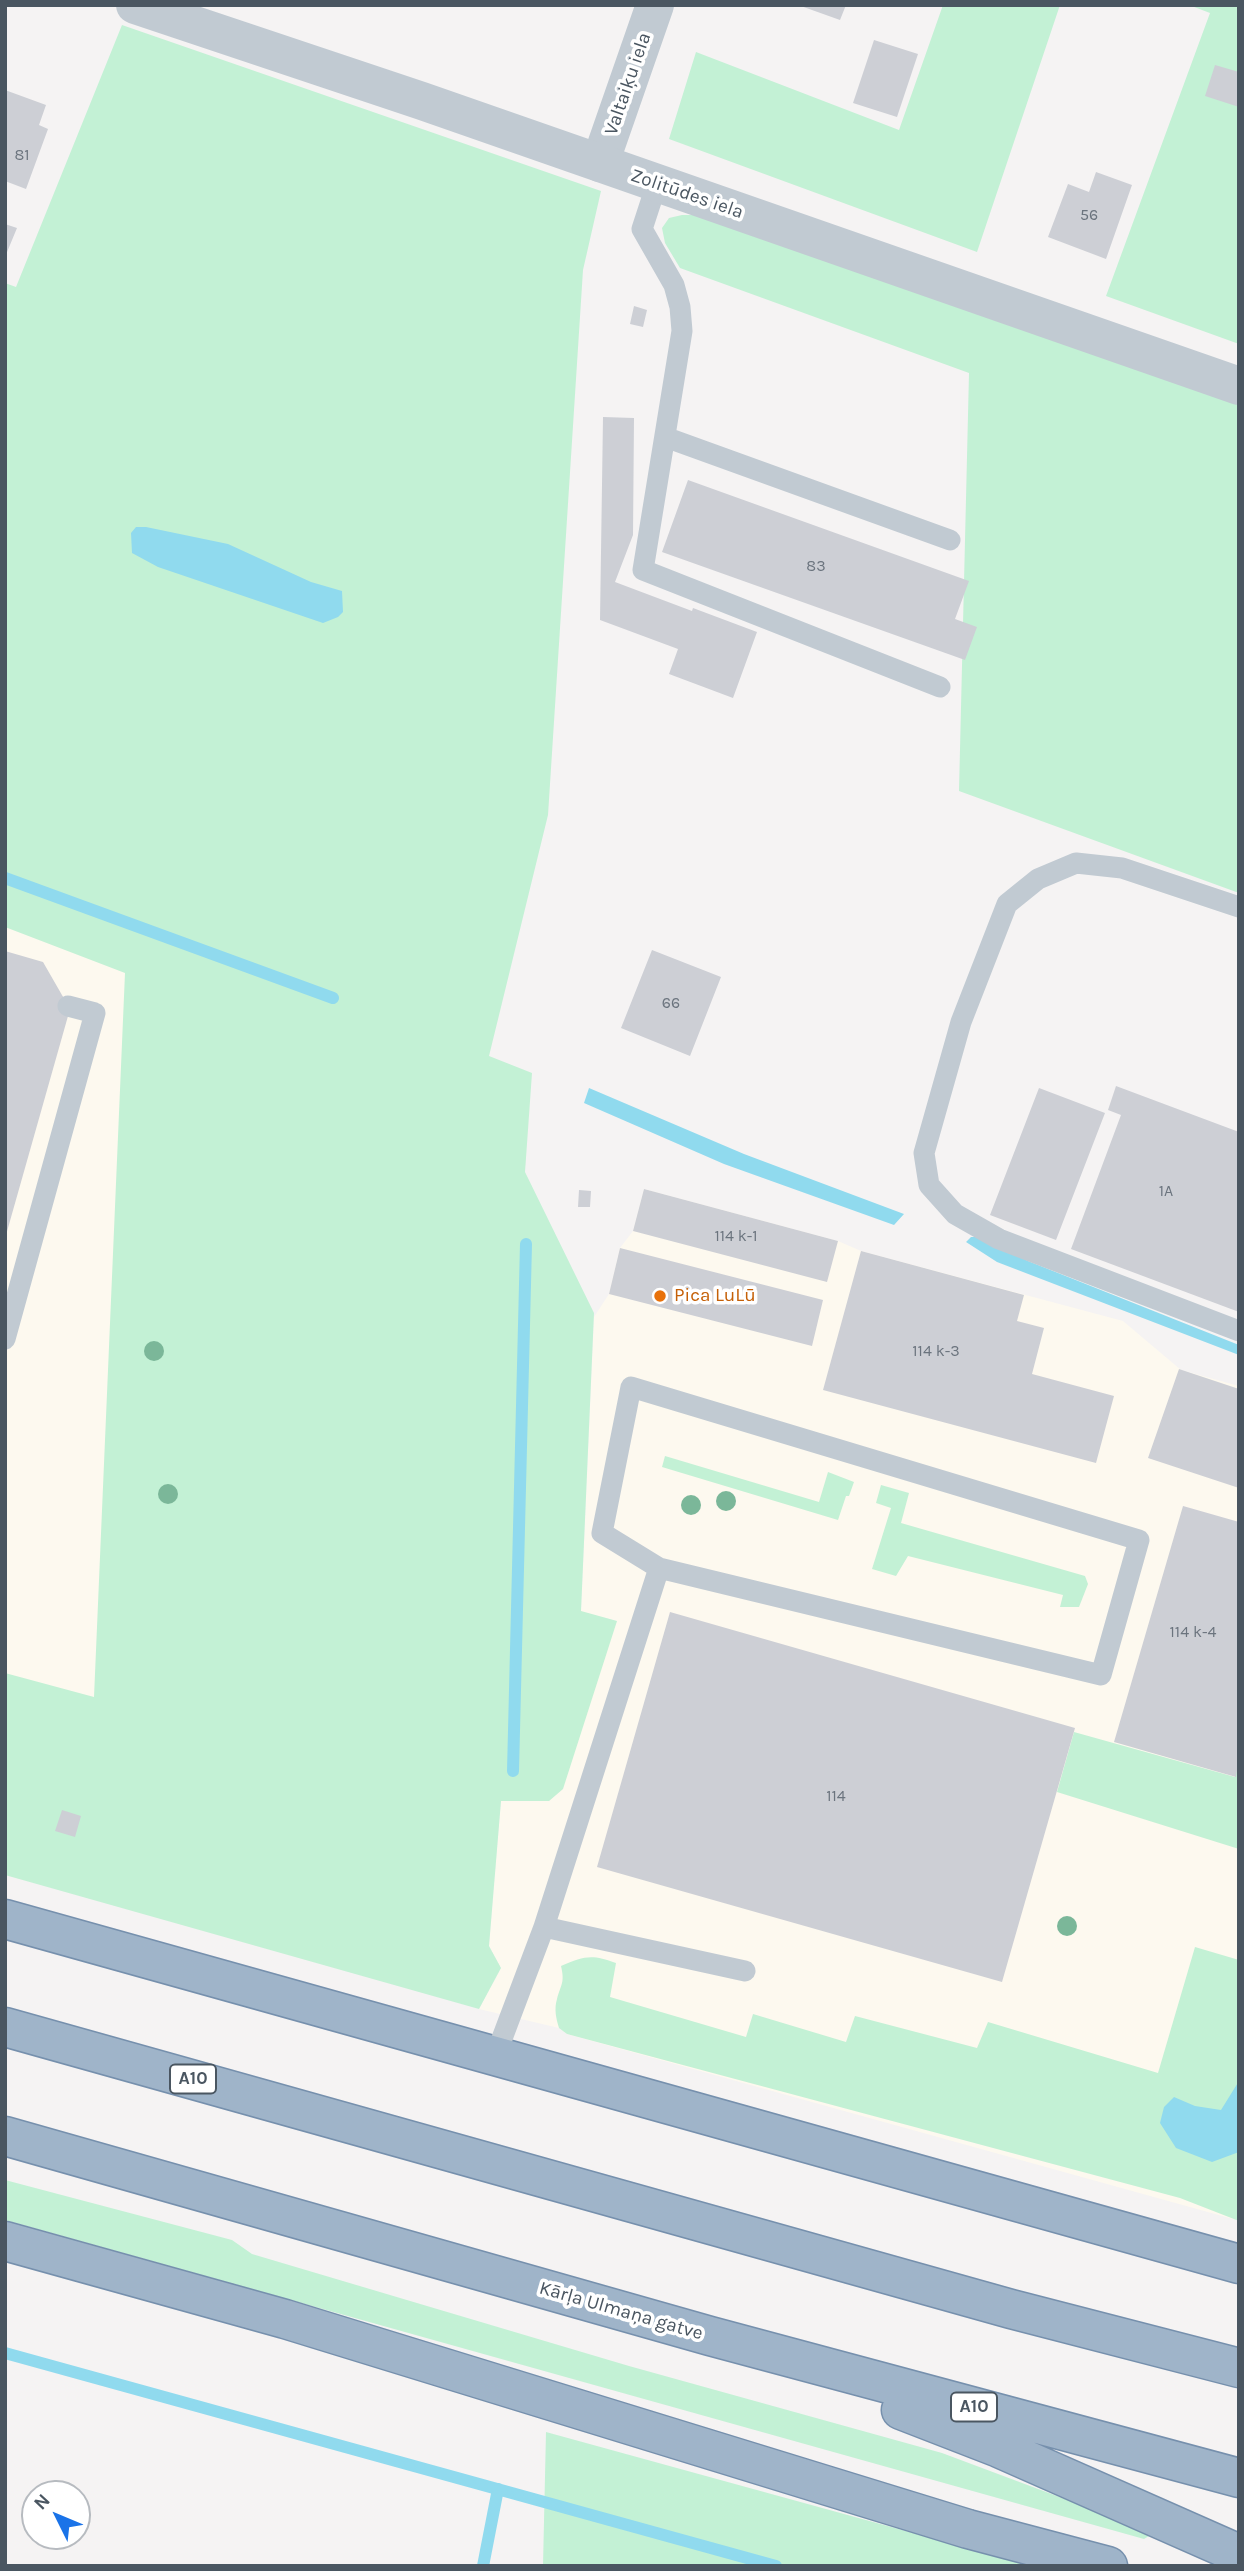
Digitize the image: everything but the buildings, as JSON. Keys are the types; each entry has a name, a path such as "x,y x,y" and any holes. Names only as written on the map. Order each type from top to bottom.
{"highway":[{"path":"5,1919 1239,2264"},
{"name":"A10","path":"5,2027 1011,2309 1239,2368"},
{"name":"Kārļa Ulmaņa gatve","path":"5,2136 710,2336 1239,2478"},
{"path":"5,2241 285,2319 968,2529 1108,2566"},
{"path":"1011,2309 1239,2342"},
{"path":"710,2336 999,2448 1239,2554"}],"street":[{"name":"Zolitūdes iela","path":"135,5 600,163 1239,386"},
{"name":"Valtaiķu iela","path":"600,163 656,5"}],"lane":[{"path":"657,183 642,229 674,285 680,307 682,331 643,570 940,687"},
{"path":"664,437 950,540"},
{"path":"1239,907 1122,868 1076,863 1038,879 1007,904 961,1022 923,1153 929,1185 955,1214 999,1239 1239,1331"},
{"path":"5,1339 95,1013 68,1006"},
{"path":"631,1387 1139,1540 1101,1675 659,1568 602,1533 631,1387"},
{"path":"495,2057 544,1927 659,1568"},
{"path":"544,1927 745,1971"}],"shaded area":[{"path":"5,914 146,969 107,1792 5,1872"},
{"path":"644,1189 838,1241 861,1251 1123,1321 1181,1370 1239,1386 1239,2188 1233,2219 567,2034 559,2028 479,2009 501,1968 489,1946 501,1801 549,1801 617,1621 581,1612 594,1317 609,1294 620,1248 633,1231"}],"green space":[{"path":"943,5 1060,5 977,252 669,139 696,52 899,130"},
{"path":"1189,5 1239,5 1239,344 1106,296 1210,13"},
{"path":"122,25 601,191 583,270 548,815 489,1056 532,1073 525,1172 594,1313 581,1611 617,1621 563,1789 549,1801 501,1801 489,1946 501,1968 479,2009 5,1875 5,1673 94,1697 125,973 5,927 5,283 16,287"},
{"path":"697,215 1239,403 1239,893 959,791 969,373 680,268 665,243 662,228 669,218"},
{"path":"665,1456 819,1502 828,1472 854,1482 838,1520 662,1467"},
{"path":"881,1485 909,1493 901,1523 1085,1576 1088,1584 1079,1607 1060,1607 1063,1595 908,1556 896,1576 872,1569 891,1508 876,1503"},
{"path":"1074,1732 1235,1777 1239,1757 1239,1849 1057,1792"},
{"path":"1195,1947 1239,1960 1239,2221 1180,2198 567,2034 559,2028 556,2014 556,2003 563,1980 561,1966 582,1958 594,1957 616,1963 610,1997 746,2037 753,2014 846,2042 855,2016 977,2048 988,2022 1158,2073"},
{"path":"5,2180 232,2240 252,2254 629,2366 942,2453 1145,2529 1149,2536 1144,2539 5,2220"},
{"path":"546,2432 1033,2566 543,2566"}],"water":[{"path":"136,527 228,544 311,582 342,591 343,612 323,623 158,567 132,553 131,533"},
{"path":"589,1088 744,1154 904,1214 894,1225 724,1164 584,1103"},
{"path":"971,1237 981,1237 1028,1261 1239,1345 1239,1355 997,1262 966,1242"},
{"path":"1239,2081 1239,2152 1212,2162 1176,2148 1160,2123 1164,2107 1174,2097 1195,2106 1221,2110"}],"waterway":[{"path":"5,878 333,998"},
{"path":"513,1771 526,1244"},
{"path":"5,2353 776,2566"},
{"path":"483,2566 498,2489"}],"place":[{"name":"Pica LuLū","path":"660,1296"}]}
